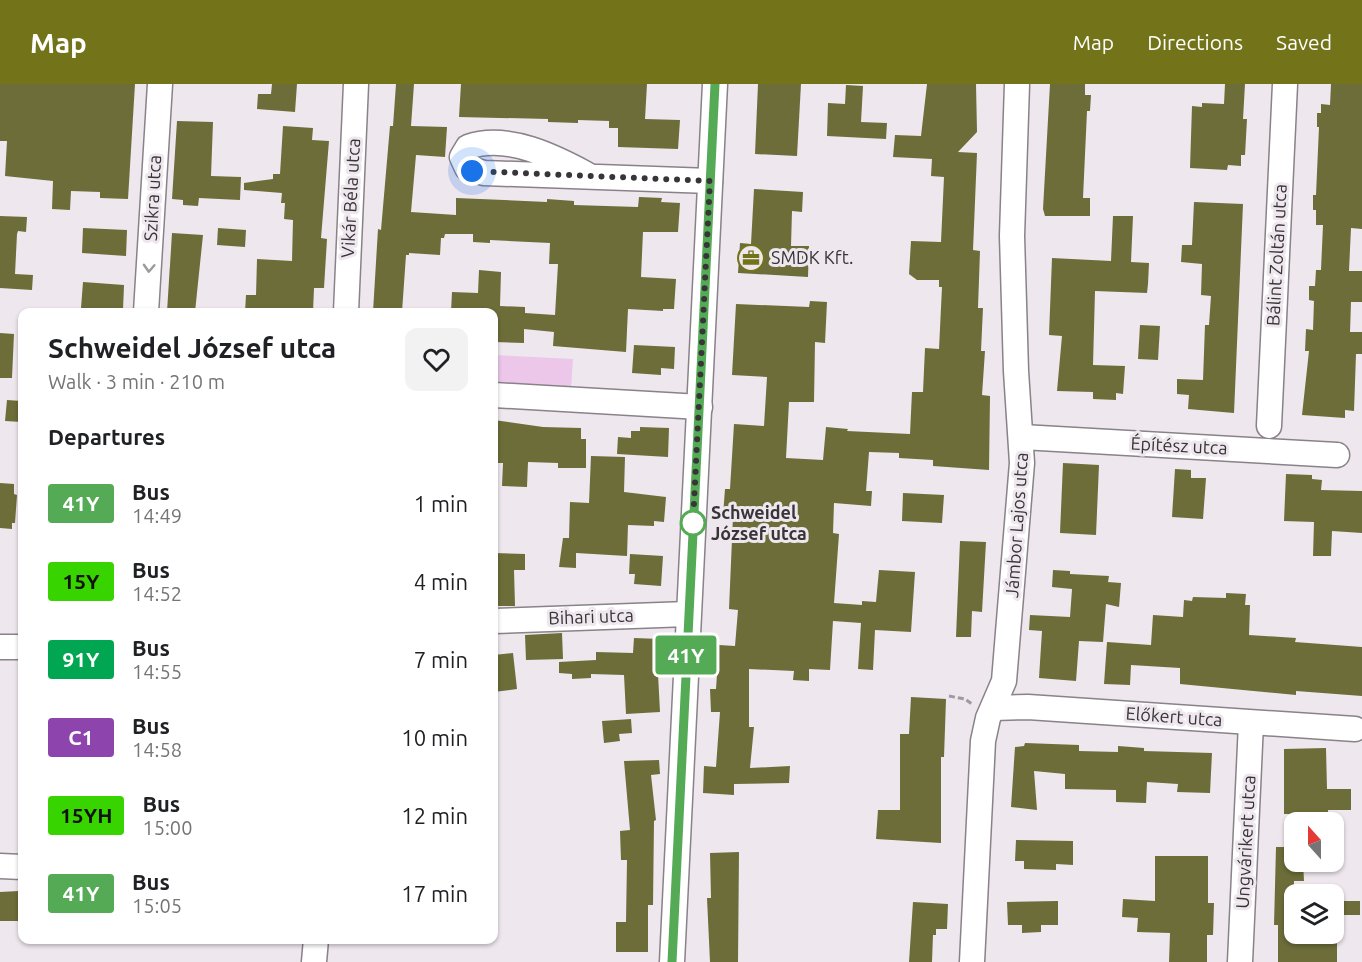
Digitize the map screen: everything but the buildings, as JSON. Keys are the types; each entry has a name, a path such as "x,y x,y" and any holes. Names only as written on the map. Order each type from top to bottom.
{"street":[{"name":"Szikra utca","path":"146,308 159,84"},
{"name":"Vikár Béla utca","path":"346,308 356,84"},
{"path":"672,962 715,84"},
{"name":"Jámbor Lajos utca","path":"972,962 983,741 1004,681 1022,463 1016,371 1012,236 1017,84"},
{"name":"Bálint Zoltán utca","path":"1269,426 1285,84"},
{"path":"588,175 710,181"},
{"path":"498,395 700,407"},
{"name":"Építész utca","path":"1022,437 1337,455"},
{"name":"Bihari utca","path":"498,621 688,614"},
{"path":"0,646 18,646"},
{"name":"Előkert utca","path":"993,708 1028,707 1356,729"},
{"name":"Ungvárikert utca","path":"1240,962 1251,723"},
{"path":"0,866 18,867"},
{"path":"314,962 316,944"}],"shaded area":[{"path":"498,355 573,359 571,389 498,385"}],"bus line":[{"name":"41Y","path":"672,962 715,84"}],"place":[{"name":"SMDK Kft.","path":"751,258"},
{"name":"Schweidel József utca","path":"693,523"}],"route":[{"path":"472,171 710,181 693,523"}]}
